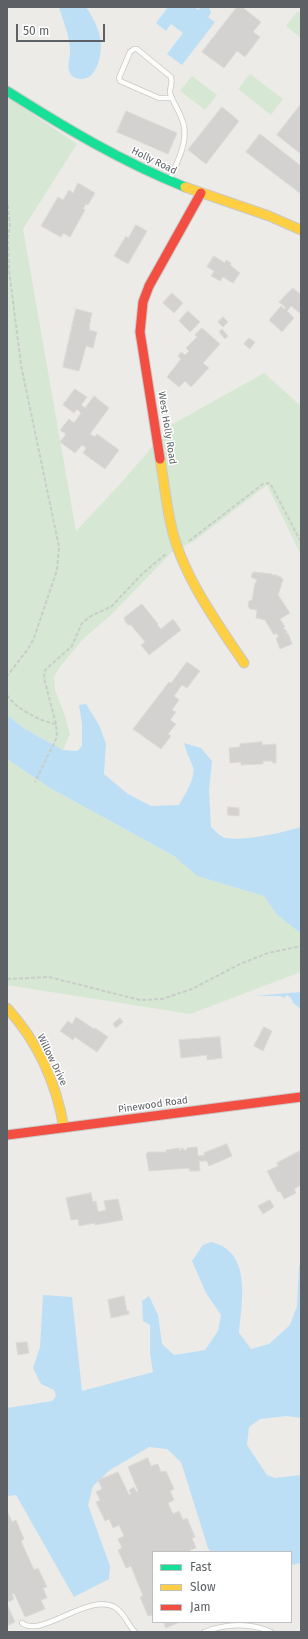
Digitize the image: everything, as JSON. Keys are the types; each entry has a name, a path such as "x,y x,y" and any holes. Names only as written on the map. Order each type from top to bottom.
{"street":[{"name":"Holly Road","path":"7,91 80,135 169,181 279,220 301,230"},
{"name":"West Holly Road","path":"201,193 149,286 143,302 140,332 171,526 177,547 190,577 214,618 244,663"},
{"name":"Willow Drive","path":"7,1008 16,1017 38,1050 58,1096 64,1128"},
{"name":"Pinewood Road","path":"7,1135 301,1097"}],"lane":[{"path":"169,181 182,151 185,132 183,121 170,92 172,85 171,77 137,49 130,52 119,78 120,81 159,98 172,98"},
{"path":"22,1623 29,1629 35,1630 50,1625 94,1605 108,1604 120,1611 135,1632"},
{"path":"204,1632 224,1626 237,1625 255,1627 269,1632"}],"path":[{"path":"7,198 10,225 8,238 9,270 21,365 59,547 59,556 52,585 34,638 28,649 7,676"},
{"path":"35,782 57,737 56,724 44,678 45,670 72,646 82,623 112,606 142,574 162,557 195,538 207,526 263,484 268,483 271,485 301,542"},
{"path":"7,696 14,705 47,723 56,724"},
{"path":"7,979 49,977 140,1000 162,1000 192,988 240,964 268,954 301,946"}],"green space":[{"path":"298,11 301,13 301,38 286,26"},
{"path":"250,74 283,99 271,115 238,89"},
{"path":"192,76 217,95 205,110 180,91"},
{"path":"7,97 77,144 23,229 76,531 121,483 171,425 264,373 301,406 301,555 267,485 194,541 172,552 110,616 84,638 59,668 54,677 55,690 70,734 63,750 25,729 7,715"},
{"path":"7,759 50,788 174,856 197,876 264,896 277,915 301,932 301,972 190,1014 7,985"}],"water":[{"path":"59,7 86,7 92,16 100,36 101,47 100,58 96,68 90,76 80,79 74,77 69,70 69,43"},
{"path":"168,7 194,7 198,10 201,7 209,7 211,13 208,17 215,22 182,65 167,54 183,33 171,24 166,31 156,23"},
{"path":"86,704 99,725 106,744 104,774 128,794 151,806 179,805 193,776 193,767 184,743 201,748 212,761 209,790 211,827 220,835 226,838 235,839 274,834 301,827 301,932 277,915 264,896 197,876 174,856 50,788 7,759 7,715 25,729 63,750 77,751 82,746 82,724 79,705"},
{"path":"301,992 301,1009 293,1003 291,998 287,995 284,998 280,996 253,996"},
{"path":"211,1242 224,1247 233,1256 239,1266 242,1279 242,1307 239,1333 251,1349 269,1344 290,1325 297,1306 299,1266 301,1264 301,1418 287,1416 260,1419 249,1427 247,1445 267,1475 275,1478 301,1475 301,1563 292,1565 292,1551 210,1551 208,1548 181,1462 167,1449 149,1447 110,1470 93,1486 88,1505 110,1566 109,1579 74,1597 16,1495 7,1496 7,1408 52,1401 56,1396 54,1390 41,1384 33,1368 40,1347 43,1295 72,1297 82,1391 153,1372 150,1354 150,1325 143,1321 142,1301 149,1296 158,1315 162,1344 174,1355 205,1350 218,1331 221,1315 206,1293 192,1261 203,1245"}],"building":[{"path":"237,7 242,7 261,22 253,32 260,37 245,57 237,51 224,68 202,52"},
{"path":"301,104 301,154 277,135"},
{"path":"222,107 239,121 206,164 188,150"},
{"path":"126,111 177,133 168,154 117,132"},
{"path":"260,134 301,166 301,194 246,152"},
{"path":"78,183 95,193 88,205 86,204 83,209 85,210 70,237 63,233 61,237 41,226 58,197 63,200 69,190 73,193"},
{"path":"136,225 147,231 128,264 114,256 126,236 128,238"},
{"path":"214,256 225,263 226,260 231,263 230,265 240,273 233,283 223,277 220,281 211,276 214,271 207,267"},
{"path":"293,288 301,295 301,314 291,306 287,311 294,318 282,332 269,320 281,306 284,309 286,308 279,302"},
{"path":"172,293 183,303 174,313 163,303"},
{"path":"76,309 92,313 89,330 97,332 93,348 86,346 79,371 63,367"},
{"path":"188,311 200,322 190,332 179,321"},
{"path":"223,317 228,322 223,327 218,322"},
{"path":"202,328 220,344 203,363 209,368 191,387 185,381 179,387 167,377 181,359 178,356 181,352 185,355 189,351 186,348 197,337 195,335"},
{"path":"222,329 228,336 225,339 219,332"},
{"path":"249,338 255,342 250,349 244,344"},
{"path":"75,389 87,397 81,405 85,408 94,396 109,408 90,434 95,437 97,434 119,450 105,469 83,453 86,448 82,445 75,453 60,442 66,434 60,430 69,419 74,423 81,413 77,409 74,413 63,405"},
{"path":"254,572 277,575 283,580 278,595 290,613 280,619 292,644 280,649 276,638 279,637 276,633 274,635 265,620 256,618 257,610 250,609 248,606 249,601 252,600 255,583 257,580 251,577"},
{"path":"142,604 161,629 173,619 181,630 149,655 141,645 145,642 131,625 128,625 124,618"},
{"path":"187,662 200,671 187,688 182,685 174,696 179,700 172,710 176,712 170,720 176,724 168,734 171,736 161,749 133,729 169,682 171,683"},
{"path":"262,742 262,745 276,744 276,763 273,763 272,761 263,761 263,764 241,765 241,762 230,763 229,748 240,747 240,744"},
{"path":"228,807 239,808 239,816 228,815"},
{"path":"76,1017 108,1037 97,1052 75,1037 73,1040 60,1031 68,1021 72,1024"},
{"path":"120,1018 123,1022 116,1028 113,1024"},
{"path":"264,1027 272,1031 263,1051 254,1046"},
{"path":"220,1037 222,1058 207,1060 207,1055 181,1058 179,1040"},
{"path":"227,1144 232,1156 209,1166 207,1161 199,1161 200,1171 190,1171 189,1168 149,1171 146,1154 148,1152 166,1152 166,1150 179,1148 180,1151 182,1148 186,1151 187,1148 197,1147 198,1156 205,1155 204,1153"},
{"path":"300,1151 301,1185 294,1189 296,1193 284,1199 280,1191 278,1192 267,1171 278,1166 277,1163"},
{"path":"91,1193 93,1202 96,1201 98,1212 106,1210 104,1201 118,1199 123,1220 79,1226 78,1219 71,1220 66,1198"},
{"path":"270,1200 274,1207 263,1214 258,1206"},
{"path":"124,1296 129,1314 111,1318 108,1300"},
{"path":"27,1342 29,1353 18,1355 16,1343"},
{"path":"148,1458 151,1466 158,1464 161,1472 166,1471 174,1489 170,1491 174,1500 168,1503 173,1514 179,1511 183,1520 187,1518 195,1537 192,1538 196,1548 190,1551 152,1551 152,1615 148,1616 140,1597 143,1596 131,1566 126,1568 118,1550 122,1548 118,1539 124,1536 119,1525 113,1528 109,1519 105,1521 96,1502 100,1500 96,1492 102,1489 98,1480 118,1472 129,1495 131,1494 129,1490 134,1487 136,1492 138,1491 128,1467"},
{"path":"8,1513 12,1522 16,1520 24,1539 21,1541 34,1570 38,1568 47,1587 43,1588 47,1598 41,1600 45,1609 25,1617 14,1593 12,1595 14,1599 9,1602 7,1598"},
{"path":"7,1604 15,1622 7,1626"},
{"path":"164,1623 178,1623 166,1628"}],"traffic: fast":[{"path":"7,91 50,118 116,155 139,167 185,187"}],"traffic: slow":[{"path":"185,187 269,216 301,230"},
{"path":"160,459 171,525 183,561 201,597 244,663"},
{"path":"7,1008 18,1021 37,1049 51,1079 61,1111 64,1128"}],"traffic: jam":[{"path":"160,459 140,332 143,302 149,286 201,193"},
{"path":"7,1135 301,1097"}]}
